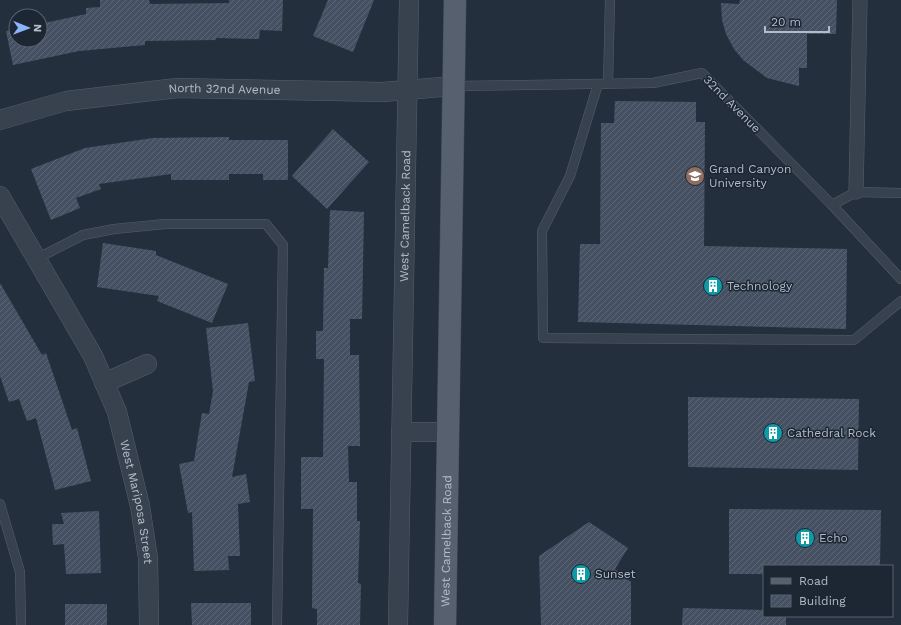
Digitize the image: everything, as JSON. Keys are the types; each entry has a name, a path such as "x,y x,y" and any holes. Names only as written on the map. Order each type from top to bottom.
{"main road":[{"name":"West Camelback Road","path":"445,625 455,0"}],"street":[{"name":"West Camelback Road","path":"398,625 409,0"},
{"path":"856,192 860,0"},
{"name":"North 32nd Avenue","path":"0,120 66,100 177,88 382,92 453,86"},
{"name":"West Mariposa Street","path":"0,196 92,356 117,412 140,506 148,558 149,625"},
{"path":"104,383 148,364"},
{"path":"401,432 448,432"}],"lane":[{"path":"608,84 610,0"},
{"name":"32nd Avenue","path":"453,86 653,83 702,73 832,205 901,279"},
{"path":"598,84 570,176 542,231 542,338 854,340 901,300"},
{"path":"832,205 856,192 901,193"},
{"path":"36,259 83,236 114,229 165,224 266,224 283,245 277,625"},
{"path":"0,504 20,572 21,625"}],"building":[{"path":"100,0 149,0 150,4 229,3 229,0 283,0 282,31 260,30 259,39 216,38 216,40 145,41 145,45 79,51 13,65 10,48 48,48 48,22 86,14 86,8 100,7"},
{"path":"328,0 374,0 353,52 313,36"},
{"path":"740,0 837,0 836,34 807,34 807,68 799,68 799,86 767,78 743,60 734,49 726,34 722,20 721,3 739,4"},
{"path":"6,31 8,31 8,41"},
{"path":"615,101 696,102 696,122 705,122 704,246 847,249 846,329 578,322 580,244 600,244 601,123 614,123"},
{"path":"333,129 369,162 327,209 292,176"},
{"path":"229,137 229,140 288,140 288,180 263,180 263,174 229,174 229,180 171,180 171,174 99,184 101,189 76,198 80,208 51,220 31,169 85,148 153,138"},
{"path":"330,210 364,212 362,319 350,319 350,355 359,355 360,446 348,446 349,482 357,482 357,521 360,521 358,583 361,584 360,625 317,625 317,609 312,608 313,509 301,509 301,457 323,457 324,359 316,359 316,331 323,331 324,268 328,268"},
{"path":"103,243 156,251 156,255 228,284 212,323 157,301 159,296 97,287"},
{"path":"0,283 42,355 46,353 72,430 77,428 91,481 55,490 36,418 27,421 19,399 9,402 0,376"},
{"path":"248,323 255,381 249,382 232,477 246,474 250,502 238,504 240,556 228,556 229,570 194,571 192,512 188,513 179,464 194,461 202,413 209,414 213,391 206,328"},
{"name":"Cathedral Rock","path":"688,397 859,399 858,470 688,467"},
{"name":"Echo","path":"729,509 881,510 880,565 763,565 763,574 729,574"},
{"path":"99,511 101,573 66,574 64,544 53,545 52,524 64,524 61,513"},
{"name":"Sunset","path":"589,522 628,548 615,569 631,582 631,625 541,625 539,556"},
{"path":"191,603 251,603 251,625 192,625"},
{"path":"65,604 107,604 107,625 65,625"},
{"path":"683,608 763,610 763,617 786,617 786,625 682,625"}],"place":[{"name":"Grand Canyon University","path":"695,176"},
{"name":"Technology","path":"713,286"},
{"name":"Cathedral Rock","path":"773,433"},
{"name":"Echo","path":"805,538"},
{"name":"Sunset","path":"581,574"}]}
